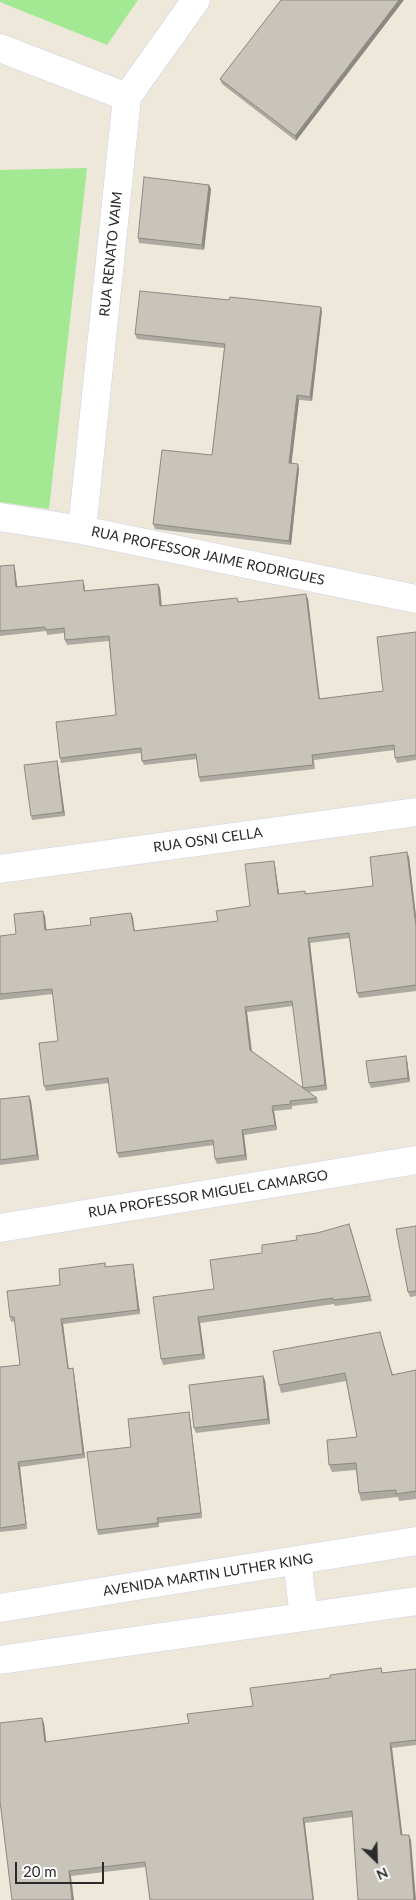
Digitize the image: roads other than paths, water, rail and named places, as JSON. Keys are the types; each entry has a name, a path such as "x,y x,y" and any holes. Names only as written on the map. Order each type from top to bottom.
{"street":[{"name":"RUA RENATO VAIM","path":"82,530 127,97 196,0"},
{"path":"0,48 127,97"},
{"name":"RUA PROFESSOR JAIME RODRIGUES","path":"0,517 82,530 416,599"},
{"name":"RUA OSNI CELLA","path":"0,869 416,812"},
{"name":"RUA PROFESSOR MIGUEL CAMARGO","path":"0,1228 416,1160"},
{"name":"AVENIDA MARTIN LUTHER KING","path":"0,1608 416,1541"},
{"path":"297,1560 304,1617"},
{"path":"0,1660 416,1601"}]}
